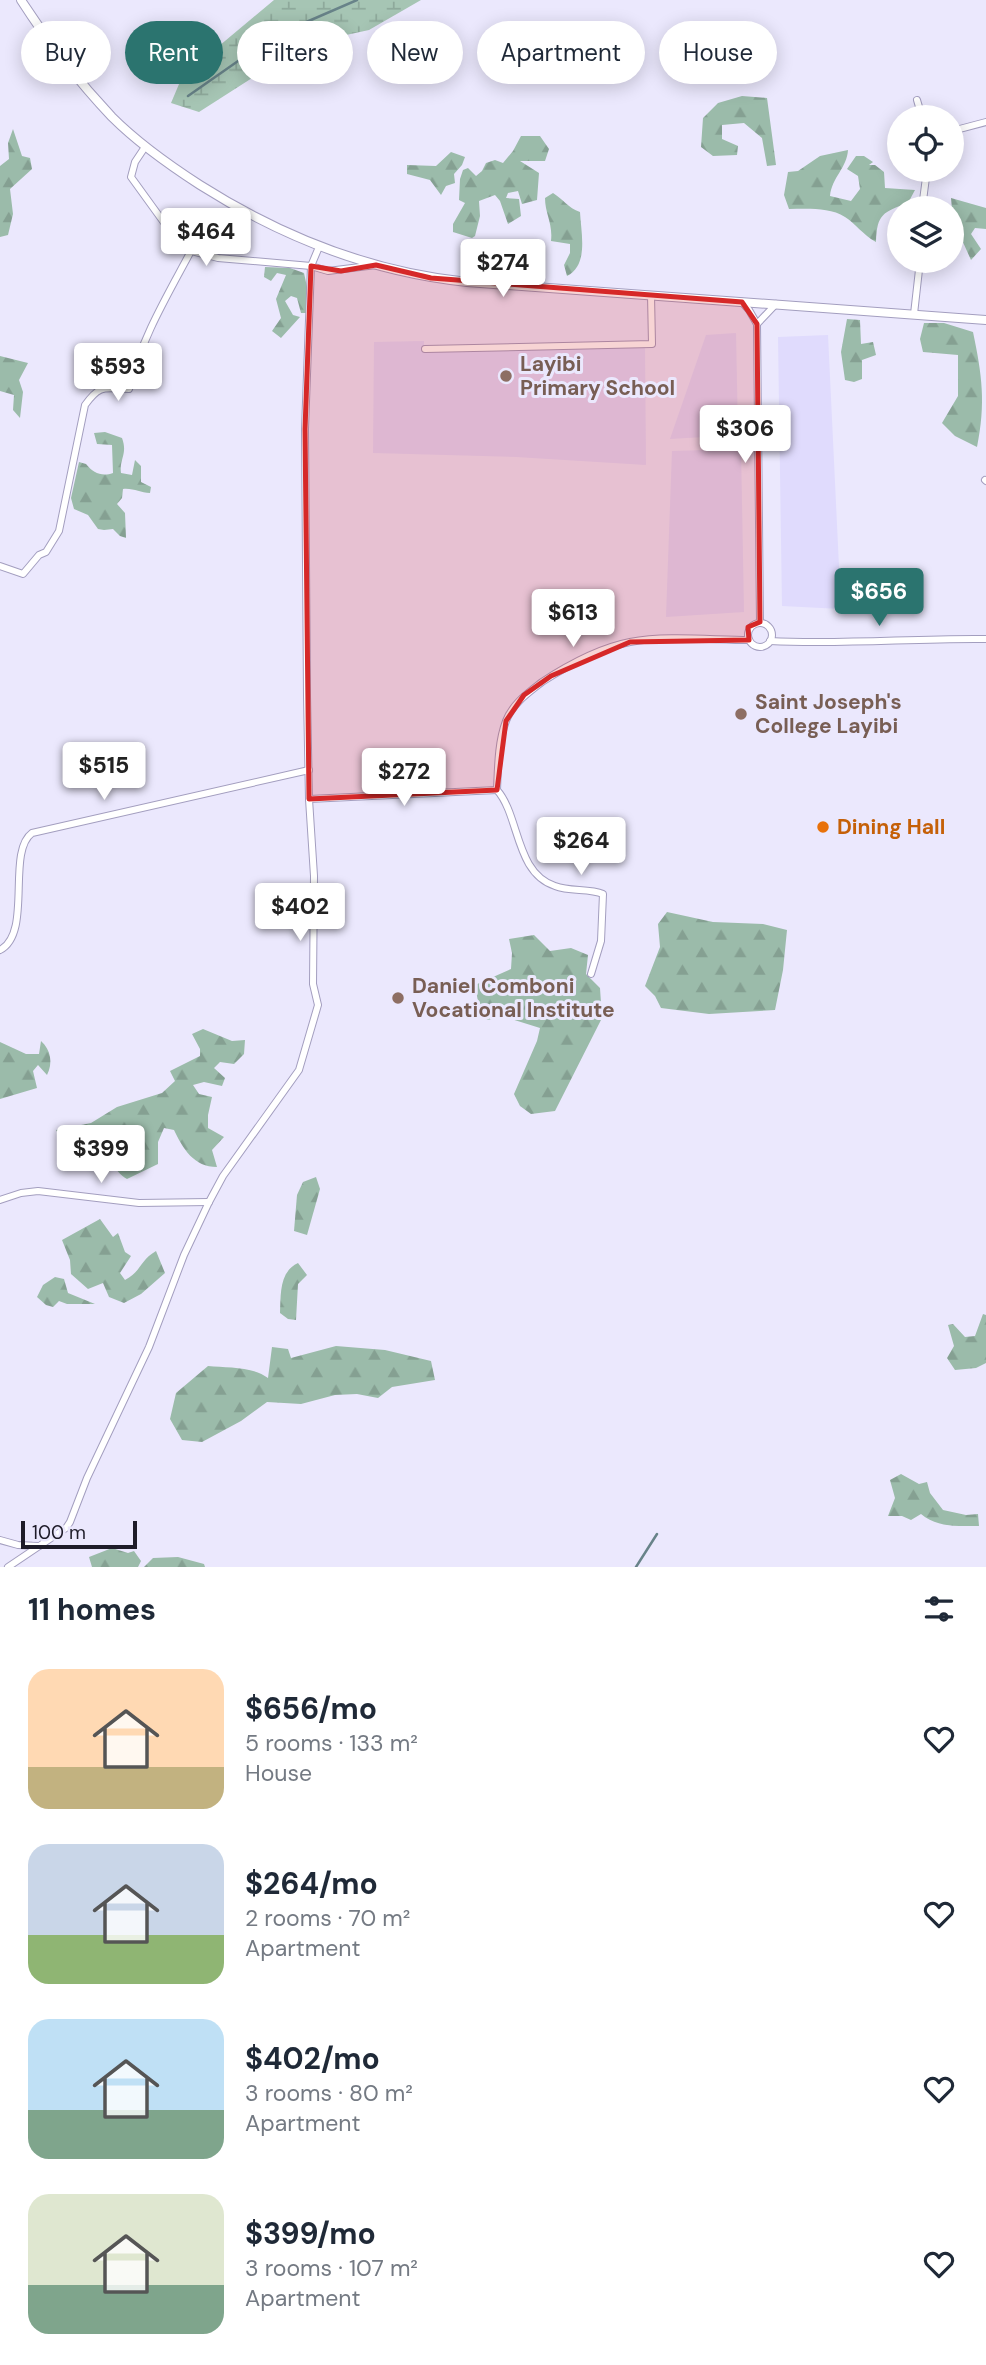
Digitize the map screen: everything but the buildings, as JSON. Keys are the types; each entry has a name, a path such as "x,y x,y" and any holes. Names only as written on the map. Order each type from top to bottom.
{"street":[{"path":"21,0 88,91 163,162 263,223 319,247 376,265 455,281 986,320"},
{"path":"917,100 918,105"},
{"path":"964,128 986,122"},
{"path":"145,147 135,162 131,177 165,224 191,251 218,258 328,271 376,265"},
{"path":"8,1567 66,1528 149,1348 184,1255 209,1202 223,1176 298,1072 316,1015 318,1004 313,984 314,876 309,799 305,429 311,267 319,247"},
{"path":"0,566 24,573 39,555 52,545 60,524 85,405 97,390 104,387 129,389 142,346 171,285 191,251"},
{"path":"914,314 919,273"},
{"path":"425,349 652,344 651,295"},
{"path":"742,302 750,310 757,324 760,622"},
{"path":"757,324 776,304"},
{"path":"749,640 748,632 752,625 760,622 769,626 772,631 770,641"},
{"path":"591,974 601,941 603,894 555,887 539,876 530,866 516,838 506,800 497,790 502,736 510,713 524,695 557,673 597,653 630,642 749,640 760,647 770,641 986,639"},
{"path":"0,950 8,945 13,933 23,843 32,833 309,770"},
{"path":"309,799 497,790"},
{"path":"0,1200 38,1191 139,1203 209,1202"},
{"path":"0,1540 18,1545 39,1546"}],"highlighted area":[{"path":"376,265 431,278 742,302 757,324 760,622 748,627 749,640 630,642 551,676 524,695 506,721 497,790 309,799 305,429 311,266 341,271"}],"shaded area":[{"path":"736,333 738,435 670,439 706,335"},
{"path":"828,335 841,609 782,606 778,337"},
{"path":"424,341 424,351 645,346 646,465 516,457 373,453 374,342"},
{"path":"741,449 744,612 666,617 672,451"}],"green space":[{"path":"274,0 421,0 385,21 367,21 367,30 353,34 353,21 249,21"},
{"path":"237,31 237,84 243,84 199,112 171,103 179,84 223,84 223,43"},
{"path":"742,96 767,98 776,165 767,166 762,138 744,123 722,125 722,139 738,146 737,155 713,156 701,147 703,118 718,103"},
{"path":"13,129 22,156 30,158 32,169 10,189 13,214 8,235 0,237 0,166 9,159 8,143"},
{"path":"521,136 540,136 549,149 545,161 520,161 539,173 537,200 522,204 518,191 508,193 506,198 519,199 521,216 508,224 500,201 495,195 479,201 480,216 475,236 472,238 453,232 453,224 465,203 459,200 463,170 468,168 476,176 486,163 495,160 503,163"},
{"path":"848,150 830,196 851,201 860,189 858,176 847,169 856,156 864,156 873,162 869,165 875,165 884,172 885,188 915,190 912,196 887,196 887,212 878,225 876,242 839,214 818,209 789,209 784,195 788,172 798,171 820,156"},
{"path":"451,152 465,157 454,174 455,183 446,186 441,195 430,180 407,174 407,165 436,166"},
{"path":"553,193 580,212 581,256 574,271 567,276 564,265 570,253 570,244 551,241 545,198"},
{"path":"964,202 986,208 986,229 975,228 971,234 981,249 971,260 964,244"},
{"path":"265,267 290,268 304,273 307,313 301,313 297,298 291,296 285,301 293,315 300,317 281,338 272,331 281,318 276,299 286,275 277,273 271,281 264,277"},
{"path":"847,319 860,320 861,344 873,342 876,355 862,360 862,379 854,382 845,380 841,352"},
{"path":"924,323 944,323 973,332 982,389 977,447 955,436 942,423 958,396 958,355 923,352 920,339"},
{"path":"0,356 28,363 19,380 23,392 20,418 13,410 14,395 0,391"},
{"path":"105,432 122,438 124,448 121,473 132,475 135,460 141,466 141,482 151,487 150,493 123,489 122,498 117,504 125,513 126,538 113,529 98,529 88,515 74,509 71,498 79,462 98,473 113,473 112,445 97,444 94,433"},
{"path":"667,912 713,922 763,924 787,930 775,1010 709,1014 661,1008 655,996 645,986 660,947 658,924"},
{"path":"534,935 550,951 571,948 588,955 586,974 600,988 602,1018 555,1111 531,1114 520,1106 514,1094 540,1028 505,1017 487,1020 479,1007 475,985 511,969 509,939"},
{"path":"203,1029 232,1041 245,1040 244,1054 234,1064 220,1062 214,1068 225,1078 222,1086 204,1082 193,1085 199,1094 212,1097 208,1128 224,1137 212,1150 217,1167 202,1164 190,1156 174,1130 164,1128 158,1142 158,1164 127,1179 118,1171 111,1156 93,1144 80,1140 67,1149 56,1130 91,1123 117,1107 162,1093 175,1081 170,1071 200,1056 200,1049 192,1034"},
{"path":"41,1041 50,1057 47,1075 38,1065 33,1071 37,1088 0,1099 0,1042 26,1054 39,1054"},
{"path":"316,1177 320,1189 307,1235 294,1231 297,1195 303,1182"},
{"path":"100,1219 113,1237 118,1233 125,1252 131,1256 120,1273 125,1280 156,1251 165,1273 141,1294 124,1303 109,1297 103,1283 88,1289 71,1274 70,1260 62,1240"},
{"path":"298,1263 307,1275 298,1284 296,1320 288,1319 280,1313 284,1278"},
{"path":"55,1277 64,1279 68,1293 95,1304 67,1304 59,1301 53,1307 46,1305 37,1297 43,1285"},
{"path":"983,1314 986,1315 986,1363 976,1368 955,1370 947,1358 954,1346 948,1325 953,1324 965,1337 975,1336"},
{"path":"336,1346 385,1350 431,1361 435,1380 392,1387 378,1398 357,1394 335,1395 301,1404 267,1402 241,1421 202,1442 182,1440 170,1419 176,1393 208,1366 247,1369 268,1378 272,1347 288,1349 291,1358"},
{"path":"901,1474 919,1484 927,1482 930,1493 943,1510 966,1515 978,1514 979,1526 941,1524 921,1514 911,1520 902,1516 888,1516 895,1498 890,1480"},
{"path":"112,1548 128,1553 134,1551 141,1561 138,1567 92,1567 89,1557"},
{"path":"178,1557 204,1564 205,1567 144,1567 153,1558"}],"waterway":[{"path":"188,96 274,36 357,0"},
{"path":"636,1567 657,1534"}],"place":[{"name":"Layibi Primary School","path":"506,376"},
{"name":"Saint Joseph's College Layibi","path":"741,714"},
{"name":"Dining Hall","path":"823,827"},
{"name":"Daniel Comboni Vocational Institute","path":"398,998"}]}
